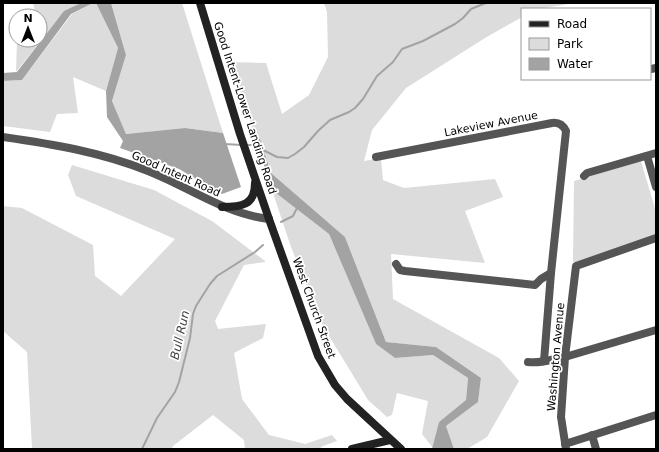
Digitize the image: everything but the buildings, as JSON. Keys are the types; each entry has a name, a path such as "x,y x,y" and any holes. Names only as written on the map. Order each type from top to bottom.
{"main road":[{"name":"Good Intent-Lower Landing Road","path":"200,3 240,134 269,219"},
{"path":"222,207 237,207 249,202 254,194 255,178"},
{"name":"West Church Street","path":"269,219 318,356 326,372 347,399 401,449"},
{"path":"352,449 390,440"}],"street":[{"name":"Lakeview Avenue","path":"376,157 557,122 562,125 566,132 562,172"},
{"name":"Good Intent Road","path":"3,137 64,146 119,160 148,171 222,207 245,215 269,219"},
{"path":"584,176 587,173 656,153"},
{"path":"647,156 656,187"},
{"name":"Washington Avenue","path":"544,361 562,172"},
{"name":"Washington Avenue","path":"565,447 561,417 565,357 576,266 656,238"},
{"path":"396,264 400,270 405,271 535,285 541,279 552,273"},
{"path":"528,362 537,363 565,357 656,330"},
{"path":"565,447 592,435 656,416"},
{"path":"592,435 596,449"}],"green space":[{"path":"33,3 81,3 64,12 48,32 48,8 34,8"},
{"path":"93,3 96,3 118,48 106,91 73,77 78,113 57,114 50,132 3,126 3,81 22,80 46,48 48,48 48,46 72,14"},
{"path":"111,3 182,3 223,133 185,128 126,134 112,101 126,55"},
{"path":"324,3 574,3 545,8 521,8 521,18 485,38 406,88 372,130 364,161 381,158 383,180 404,188 495,179 503,197 465,211 485,263 391,254 393,299 499,358 519,381 487,437 467,449 454,449 446,426 478,402 481,378 436,347 386,342 345,237 271,173 260,139 255,138 231,62 266,63 282,114 309,95 328,57 327,12"},
{"path":"17,48 35,48 16,72"},
{"path":"641,161 656,212 656,236 573,262 574,181"},
{"path":"72,165 154,190 212,221 265,261 244,265 215,321 218,329 266,324 263,338 234,353 242,399 269,435 305,444 332,435 337,441 319,449 245,449 244,440 213,415 173,446 172,449 32,449 27,352 3,331 3,206 22,208 93,245 95,276 121,296 175,239 76,196 68,175"},
{"path":"272,190 329,234 376,344 395,358 433,355 468,378 466,400 439,422 433,448 422,434 428,401 397,393 392,415 387,417 368,400 323,326 291,247"}],"water":[{"path":"81,3 93,3 71,14 48,45 48,32 64,11"},
{"path":"96,3 111,3 126,55 112,101 126,134 185,128 223,133 241,187 222,194 179,169 120,148 123,141 107,117 106,91 118,48"},
{"path":"35,48 46,48 22,80 3,81 3,73 17,72"},
{"path":"255,138 260,139 271,173 345,237 386,342 436,347 481,378 478,402 446,426 454,449 432,449 439,422 466,400 468,378 433,355 395,358 376,344 329,234 272,190"}],"waterway":[{"path":"263,150 277,157 288,158 295,154 304,147 330,120 355,108 363,99 377,76 393,62 402,49 423,41 455,24 471,9 486,3"},
{"path":"224,144 242,145"},
{"path":"246,145 254,145 259,147"},
{"name":"Bull Run","path":"281,222 293,216 297,208"},
{"name":"Bull Run","path":"142,449 157,418 175,392 179,382 196,306 217,276 255,252 263,245"}]}
